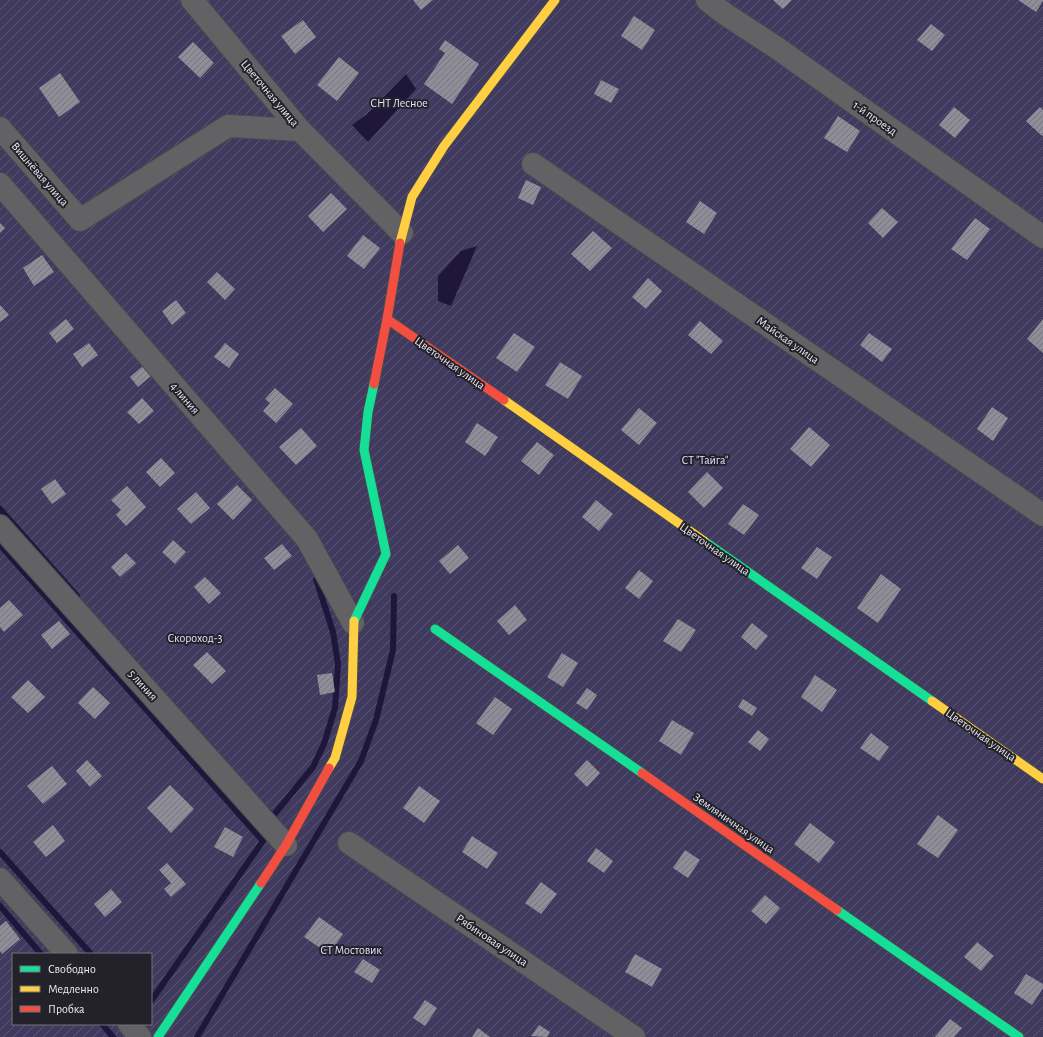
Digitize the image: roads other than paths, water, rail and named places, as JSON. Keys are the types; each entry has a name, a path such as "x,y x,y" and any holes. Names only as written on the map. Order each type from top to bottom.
{"street":[{"name":"Цветочная улица","path":"192,0 300,130 402,233"},
{"path":"158,1037 286,845 335,758 352,697 354,640 353,623 386,554 364,450 368,412 387,319 402,233 412,197 444,146 555,0"},
{"name":"1-й проезд","path":"707,0 1043,237"},
{"name":"Вишнёвая улица","path":"0,128 80,220 228,126 300,130"},
{"name":"Майская улица","path":"533,164 1043,515"},
{"name":"4 линия","path":"0,184 307,539 353,623"},
{"name":"Цветочная улица","path":"387,319 1043,779"},
{"name":"5 линия","path":"0,526 286,845"},
{"name":"Земляничная улица","path":"435,629 1019,1037"},
{"name":"Рябиновая улица","path":"349,843 634,1037"},
{"path":"0,879 66,953"},
{"path":"130,1025 140,1037"}],"waterway":[{"path":"0,509 77,596"},
{"path":"0,545 263,841 152,1000"},
{"path":"269,812 273,816 313,767 324,744 335,708 338,664 333,632 316,579"},
{"path":"197,1037 361,761 376,720 393,650 394,596"},
{"path":"0,852 90,953"},
{"path":"0,906 40,953"},
{"path":"103,1025 113,1037"}],"park label":[{"name":"СНТ Лесное","path":"399,103"},
{"name":"СТ \"Тайга\"","path":"705,460"},
{"name":"Скороход-3","path":"195,638"},
{"name":"СТ Мостовик","path":"351,950"}]}
